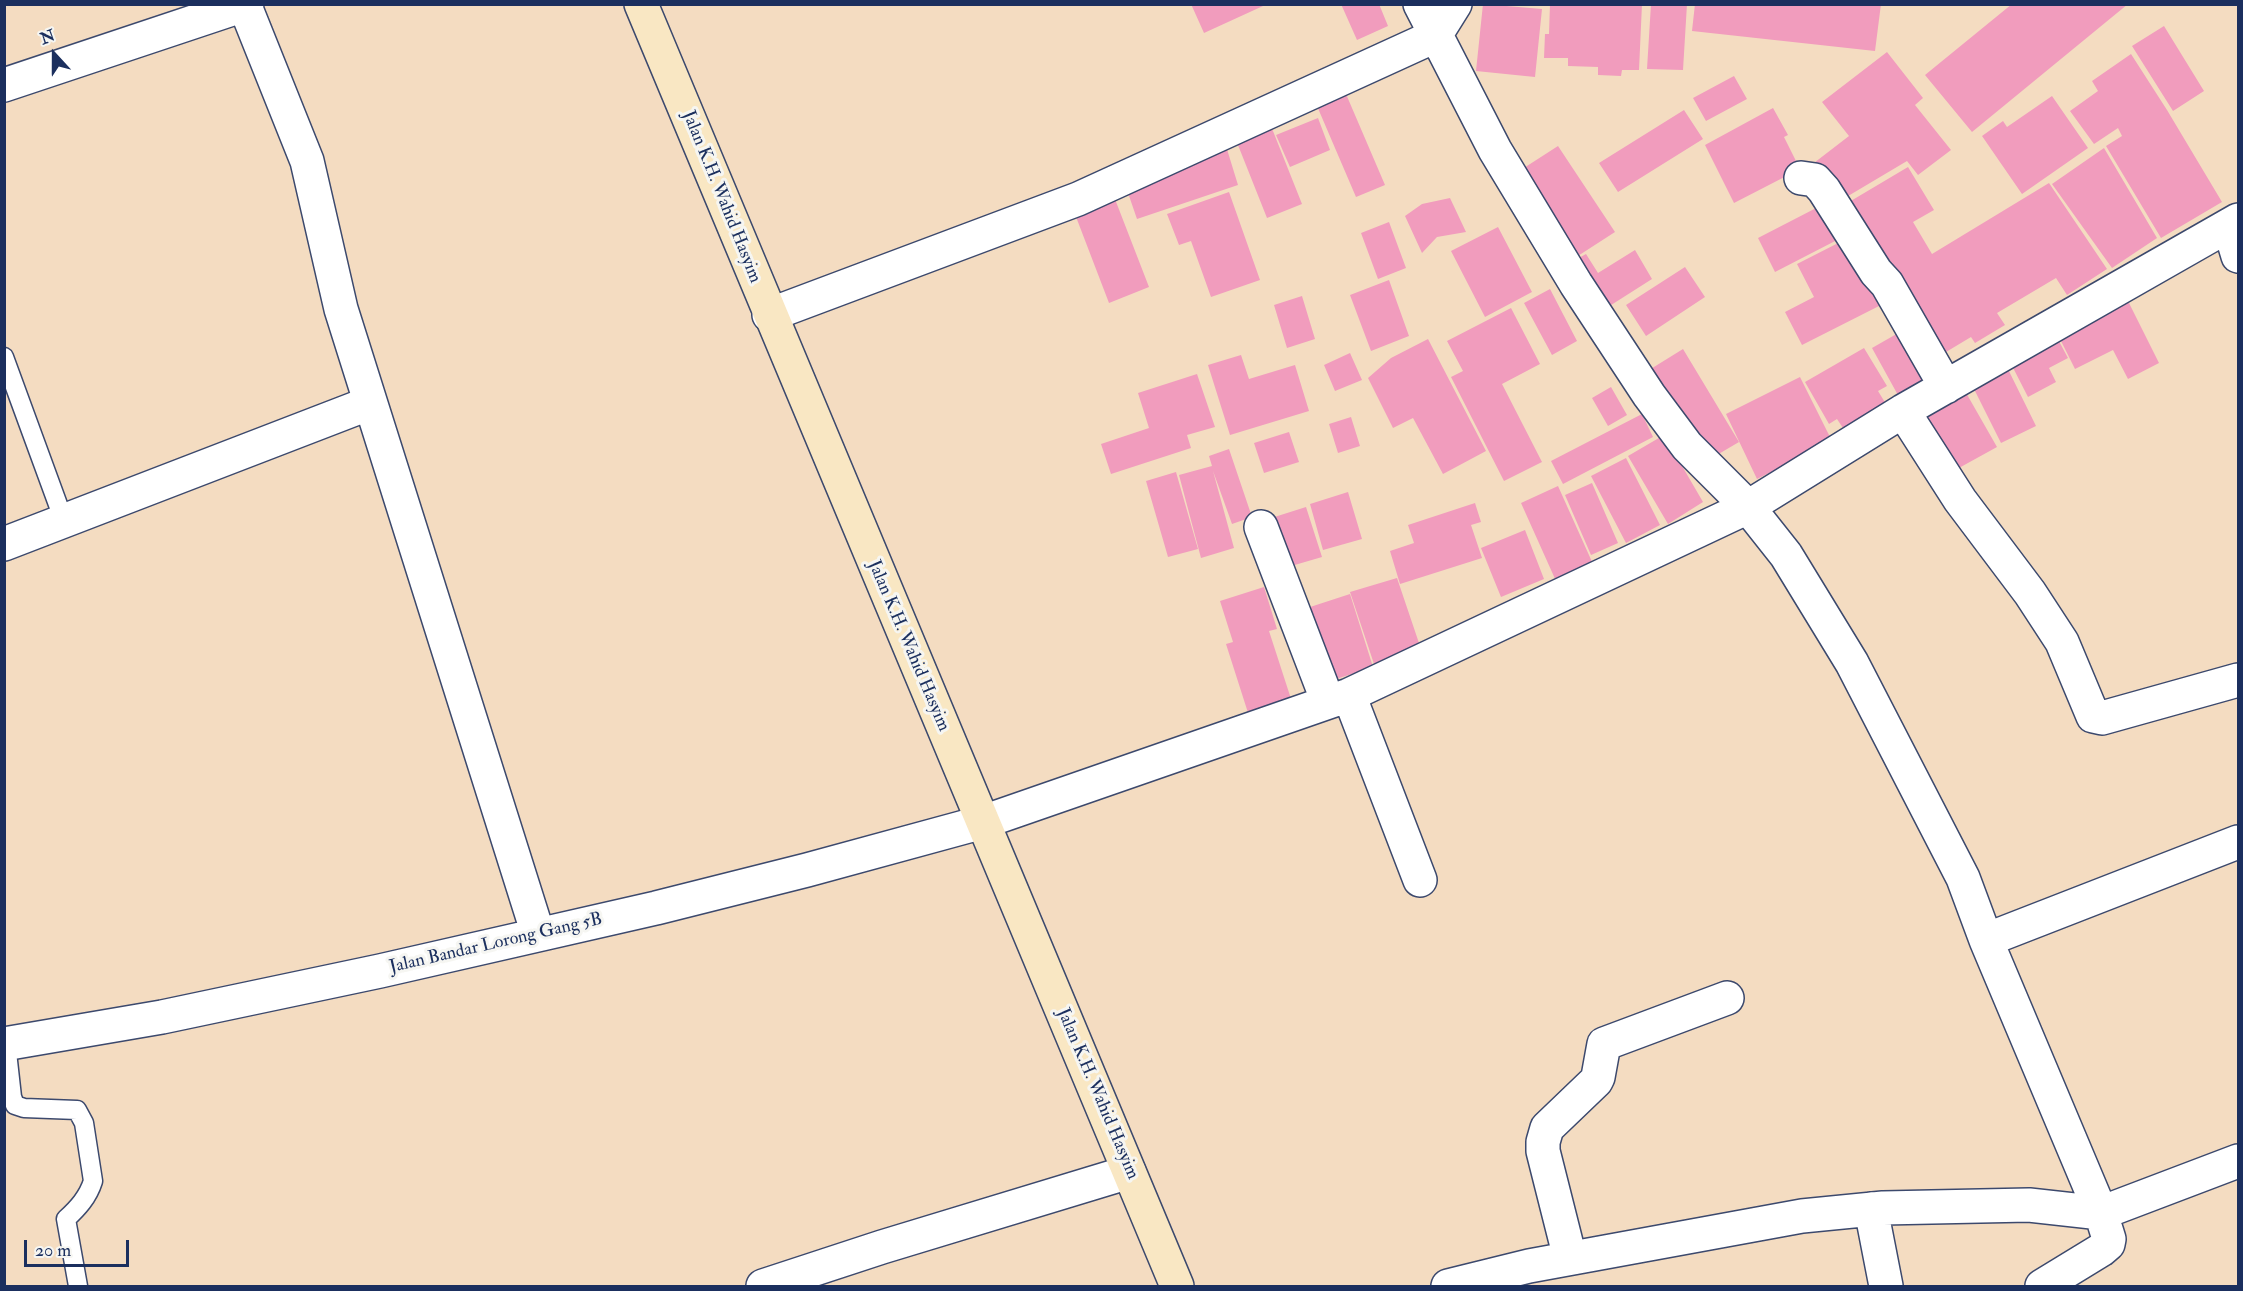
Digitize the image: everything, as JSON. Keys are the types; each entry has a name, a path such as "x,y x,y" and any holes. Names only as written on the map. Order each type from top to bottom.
{"main road":[{"name":"Jalan K.H. Wahid Hasyim","path":"642,5 769,315 1177,1287"}],"street":[{"path":"1420,4 1501,160 1576,284 1649,395 1688,446 1748,507 1786,555 1852,663 1964,878 1986,940 2101,1213 2108,1244 2042,1287"},
{"path":"769,315 1078,199 1435,36 1455,4"},
{"path":"4,85 201,12 246,5 307,162 341,309 538,934"},
{"path":"1801,178 1815,180 1824,190 1876,272 1887,284 1946,387"},
{"name":"Jalan Bandar Lorong Gang 5B","path":"5,1044 162,1017 380,971 656,908 807,870 983,822 1339,698 1748,507 1946,387 2235,234"},
{"path":"4,544 370,403"},
{"path":"1904,411 1960,500 2030,593 2062,642 2093,716 2102,718 2238,680"},
{"path":"1261,527 1420,880"},
{"path":"1986,940 2238,843"},
{"path":"1570,1258 1543,1151 1547,1128 1598,1077 1604,1044 1727,998"},
{"path":"1448,1287 1529,1266 1802,1216 1870,1209 2029,1205 2101,1213 2238,1161"},
{"path":"763,1287 882,1246 1129,1172"},
{"path":"1870,1209 1886,1287"}],"lane":[{"path":"4,357 64,521"},
{"path":"5,1044 15,1105 24,1108 77,1110 84,1123 93,1181 82,1203 66,1219 78,1287"}],"building":[{"path":"1191,4 1262,4 1263,6 1204,33"},
{"path":"1341,4 1379,4 1388,26 1357,40"},
{"path":"1483,4 1542,9 1535,77 1476,71"},
{"path":"1550,4 1642,4 1639,70 1622,70 1621,76 1598,75 1598,67 1568,66 1568,58 1544,58 1545,34 1549,34"},
{"path":"1651,4 1687,4 1683,70 1647,69"},
{"path":"1695,4 1881,4 1875,51 1692,31"},
{"path":"2012,4 2128,4 1972,132 1925,75"},
{"path":"2164,26 2204,91 2173,111 2132,46"},
{"path":"1887,52 1923,98 1915,105 1951,150 1918,175 1907,161 1838,202 1810,166 1849,136 1822,102"},
{"path":"2131,54 2222,202 2161,238 2106,146 2122,136 2118,128 2094,144 2070,111 2098,91 2092,81"},
{"path":"1734,76 1747,99 1706,121 1693,98"},
{"path":"1343,87 1385,185 1356,197 1314,99"},
{"path":"2052,96 2088,148 2022,194 1982,136 2003,121 2007,127"},
{"path":"1773,108 1788,135 1784,137 1800,169 1734,203 1705,145"},
{"path":"1684,110 1703,139 1618,192 1599,163"},
{"path":"1318,118 1330,150 1290,167 1276,135"},
{"path":"1269,121 1302,204 1267,218 1234,135"},
{"path":"1226,146 1238,185 1137,219 1127,190"},
{"path":"1558,146 1615,232 1567,263 1513,175"},
{"path":"2104,148 2157,238 2112,268 2052,184"},
{"path":"1908,167 1934,210 1913,222 1932,254 2049,183 2107,269 2067,295 2056,278 1997,313 2005,325 1975,343 1971,337 1936,358 1844,205"},
{"path":"1229,192 1260,280 1211,297 1191,241 1179,245 1167,214"},
{"path":"1113,194 1149,287 1109,303 1073,209"},
{"path":"1450,198 1466,232 1437,237 1422,253 1405,216 1422,204"},
{"path":"1822,205 1839,239 1775,272 1758,238"},
{"path":"1389,222 1406,268 1378,279 1361,233"},
{"path":"1498,227 1532,292 1485,317 1451,251"},
{"path":"1848,238 1883,304 1802,345 1785,312 1814,297 1797,264"},
{"path":"1635,250 1652,279 1597,314 1566,265 1586,254 1598,273"},
{"path":"1685,267 1705,297 1646,336 1626,305"},
{"path":"1389,280 1409,336 1371,351 1350,295"},
{"path":"1550,289 1577,341 1552,355 1524,303"},
{"path":"1302,296 1315,339 1287,348 1274,305"},
{"path":"2126,297 2159,363 2128,379 2113,350 2075,369 2054,327"},
{"path":"1511,308 1540,364 1502,384 1542,462 1504,481 1451,377 1463,371 1447,341"},
{"path":"1907,328 1935,377 1899,397 1872,348"},
{"path":"2053,330 2068,358 2049,368 2056,382 2028,397 2006,354"},
{"path":"1428,339 1486,451 1443,474 1413,418 1393,428 1368,378 1391,358"},
{"path":"1864,348 1887,386 1878,391 1886,404 1843,428 1837,419 1829,424 1805,382"},
{"path":"1683,349 1739,442 1705,462 1641,375"},
{"path":"1350,353 1362,380 1335,391 1324,365"},
{"path":"1241,355 1249,379 1295,365 1309,411 1230,435 1208,365"},
{"path":"2004,361 2036,426 2001,443 1969,379"},
{"path":"1197,374 1215,427 1187,435 1191,448 1111,474 1101,444 1149,428 1138,393"},
{"path":"1800,377 1832,441 1757,479 1726,414"},
{"path":"1961,384 1997,447 1948,474 1913,412"},
{"path":"1611,387 1627,415 1608,426 1592,398"},
{"path":"1642,414 1653,437 1563,484 1551,461"},
{"path":"1351,417 1360,446 1338,453 1329,424"},
{"path":"1289,432 1299,462 1264,473 1254,443"},
{"path":"1664,435 1703,502 1668,524 1628,456"},
{"path":"1229,449 1252,517 1232,524 1213,471 1234,548 1201,558 1179,475 1212,466 1209,456"},
{"path":"1626,458 1660,525 1626,543 1591,476"},
{"path":"1176,472 1198,549 1168,557 1146,481"},
{"path":"1592,483 1618,543 1591,555 1565,495"},
{"path":"1558,486 1593,564 1556,581 1521,503"},
{"path":"1348,492 1362,539 1323,550 1310,504"},
{"path":"1475,503 1481,522 1471,525 1482,558 1400,584 1390,551 1414,543 1408,525"},
{"path":"1306,507 1322,557 1281,569 1265,520"},
{"path":"1525,530 1544,579 1501,597 1481,548"},
{"path":"1397,578 1421,649 1374,664 1350,592"},
{"path":"1264,587 1277,629 1269,631 1293,705 1250,719 1226,644 1233,642 1220,601"},
{"path":"1350,594 1373,667 1327,682 1304,609"}]}
